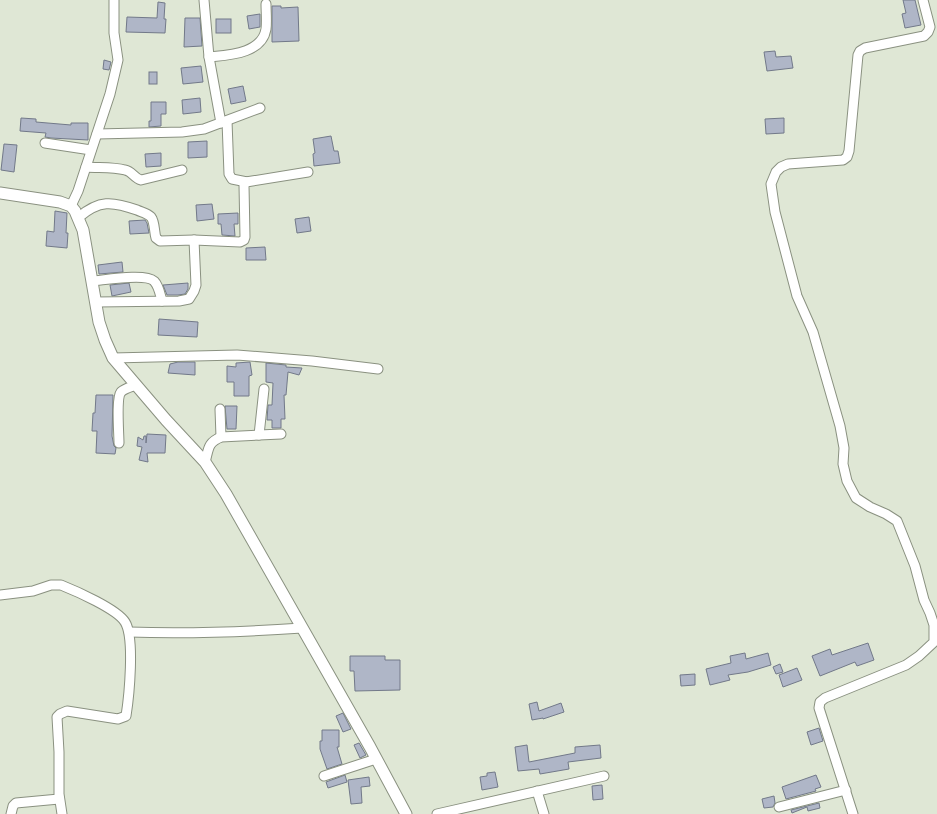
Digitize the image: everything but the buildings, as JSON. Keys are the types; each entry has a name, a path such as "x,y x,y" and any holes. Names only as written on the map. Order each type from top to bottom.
{"street":[{"path":"71,206 78,191 110,94 118,60 114,33 114,0"},
{"path":"204,0 209,57 224,122 229,174 232,178 246,182 308,172"},
{"path":"853,814 819,708 820,702 825,698 906,665 935,642 934,625 924,600 915,566 897,521 856,498 847,481 843,464 844,448 840,426 813,332 796,296 775,212 771,184 776,172 781,167 788,164 843,160 847,157 849,151 858,55 860,51 865,48 924,36 930,27 923,0"},
{"path":"209,57 244,51 252,48 260,41 266,30 266,4"},
{"path":"97,134 182,132 204,129 260,108"},
{"path":"45,143 91,150"},
{"path":"86,167 126,170 141,180 182,170"},
{"path":"78,217 98,204 112,204 128,207 146,213 150,216 153,222 155,236 158,240 238,242 244,240 245,237 244,185 246,182"},
{"path":"0,193 60,202 71,206 78,217 82,230 99,322 113,358 166,420 205,462 226,494 406,814"},
{"path":"96,302 184,301 189,299 192,296 196,285 194,240"},
{"path":"92,282 138,277 148,278 155,282 159,289 162,301"},
{"path":"113,358 237,355 312,361 378,369"},
{"path":"119,443 118,407 120,395 126,388 136,385"},
{"path":"259,435 264,389"},
{"path":"220,410 221,437"},
{"path":"205,462 210,443 221,437 281,434"},
{"path":"0,595 33,591 51,585 61,585 117,613 125,622 129,632 130,674 126,716 118,719 67,711 57,717 60,799 62,814"},
{"path":"129,632 180,634 233,633 302,628"},
{"path":"324,776 376,759"},
{"path":"437,814 604,776"},
{"path":"779,806 846,790"},
{"path":"537,791 544,814"},
{"path":"11,814 13,806 16,803 60,799"}]}
